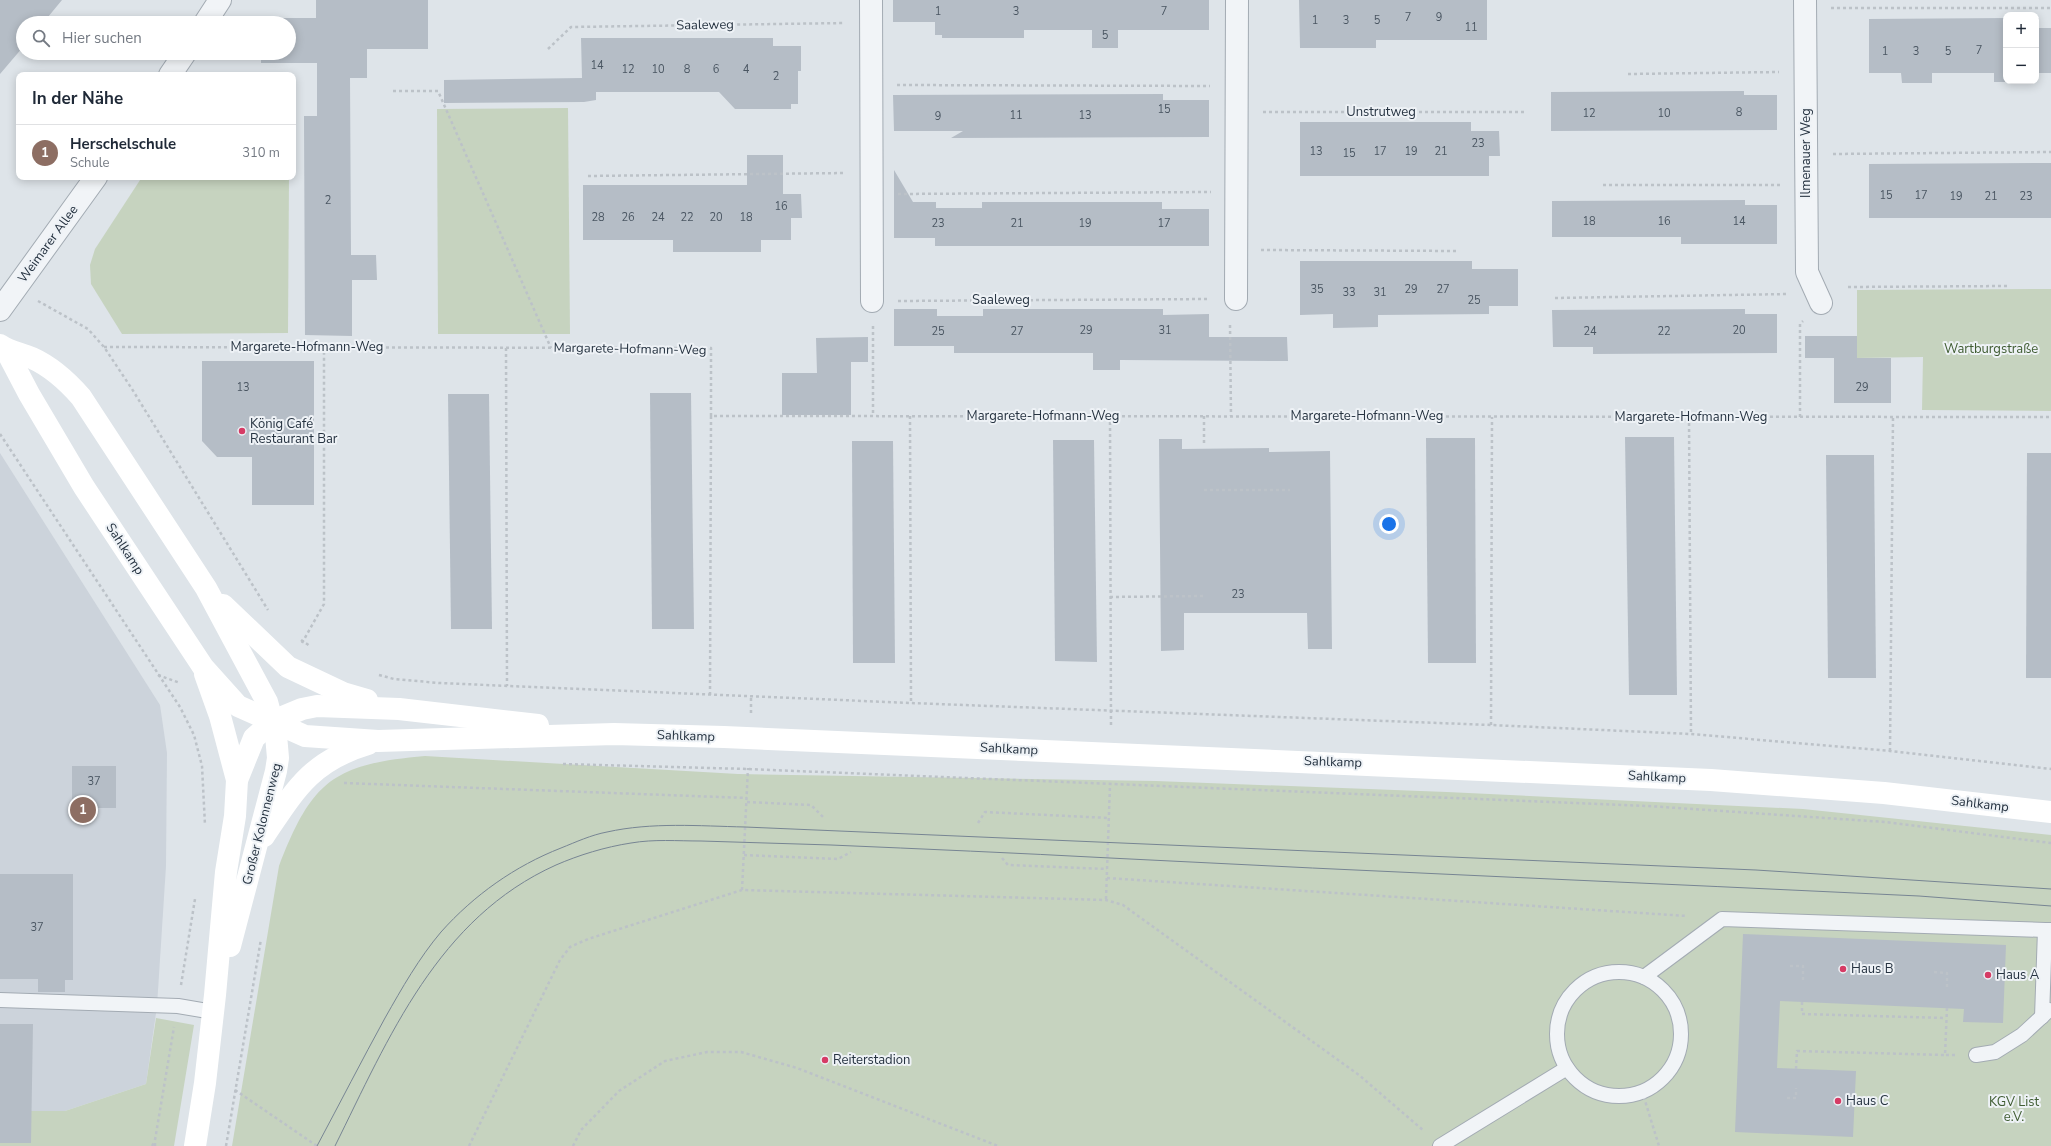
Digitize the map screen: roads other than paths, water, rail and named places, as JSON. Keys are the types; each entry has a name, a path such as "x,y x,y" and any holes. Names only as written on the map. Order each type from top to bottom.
{"street":[{"path":"210,16 220,0"},
{"path":"871,0 872,301"},
{"path":"1236,299 1238,0"},
{"name":"Ilmenauer Weg","path":"1805,4 1807,272 1819,298"},
{"path":"172,72 180,60"},
{"name":"Weimarer Allee","path":"0,310 94,180"},
{"name":"Sahlkamp","path":"3,348 31,358 49,367 66,381 81,397 206,588 267,702 273,721"},
{"name":"Sahlkamp","path":"3,348 80,480 203,667 238,706 305,736 378,741 614,734 750,738 1711,780 1884,793 2051,812"},
{"name":"Sahlkamp","path":"206,588 288,667 343,693 399,709"},
{"name":"Großer Kolonnenweg","path":"195,1146 205,1083 226,872 235,816 237,780 220,716 203,667"},
{"name":"Sahlkamp","path":"273,721 302,709 317,706 399,709 614,734"},
{"name":"Großer Kolonnenweg","path":"214,1004 276,771 278,758 273,721 254,738 237,780"},
{"name":"Sahlkamp","path":"254,852 295,789 313,772 345,751 378,741"}],"lane":[{"path":"1644,977 1722,918 2048,930 2046,1012 2022,1035 1995,1052 1976,1055"},
{"path":"1625,972 1644,977 1661,988 1673,1004 1680,1023 1680,1044 1673,1064 1660,1080 1642,1091 1621,1096 1600,1093 1581,1083 1567,1068 1559,1050 1557,1030 1561,1011 1571,993 1586,981 1605,973 1625,972"},
{"path":"0,1000 178,1006 214,1004"},
{"path":"1440,1145 1567,1068"}],"tram line":[{"path":"317,1146 404,984 441,932 481,894 527,864 572,843 601,833 624,829 676,825 745,827 1756,870 2051,889"},
{"path":"335,1146 398,1023 422,984 448,948 479,916 515,888 556,865 602,849 640,842 666,840 717,841 970,851 1919,896 2051,906"}],"place":[{"name":"König Café Restaurant Bar","path":"242,431"},
{"name":"Herschelschule","path":"83,810"},
{"name":"Haus B","path":"1843,969"},
{"name":"Haus A","path":"1988,975"},
{"name":"Reiterstadion","path":"825,1060"},
{"name":"Haus C","path":"1838,1101"}],"park label":[{"name":"Wartburgstraße","path":"1991,349"},
{"name":"KGV List e.V.","path":"2014,1110"}]}
